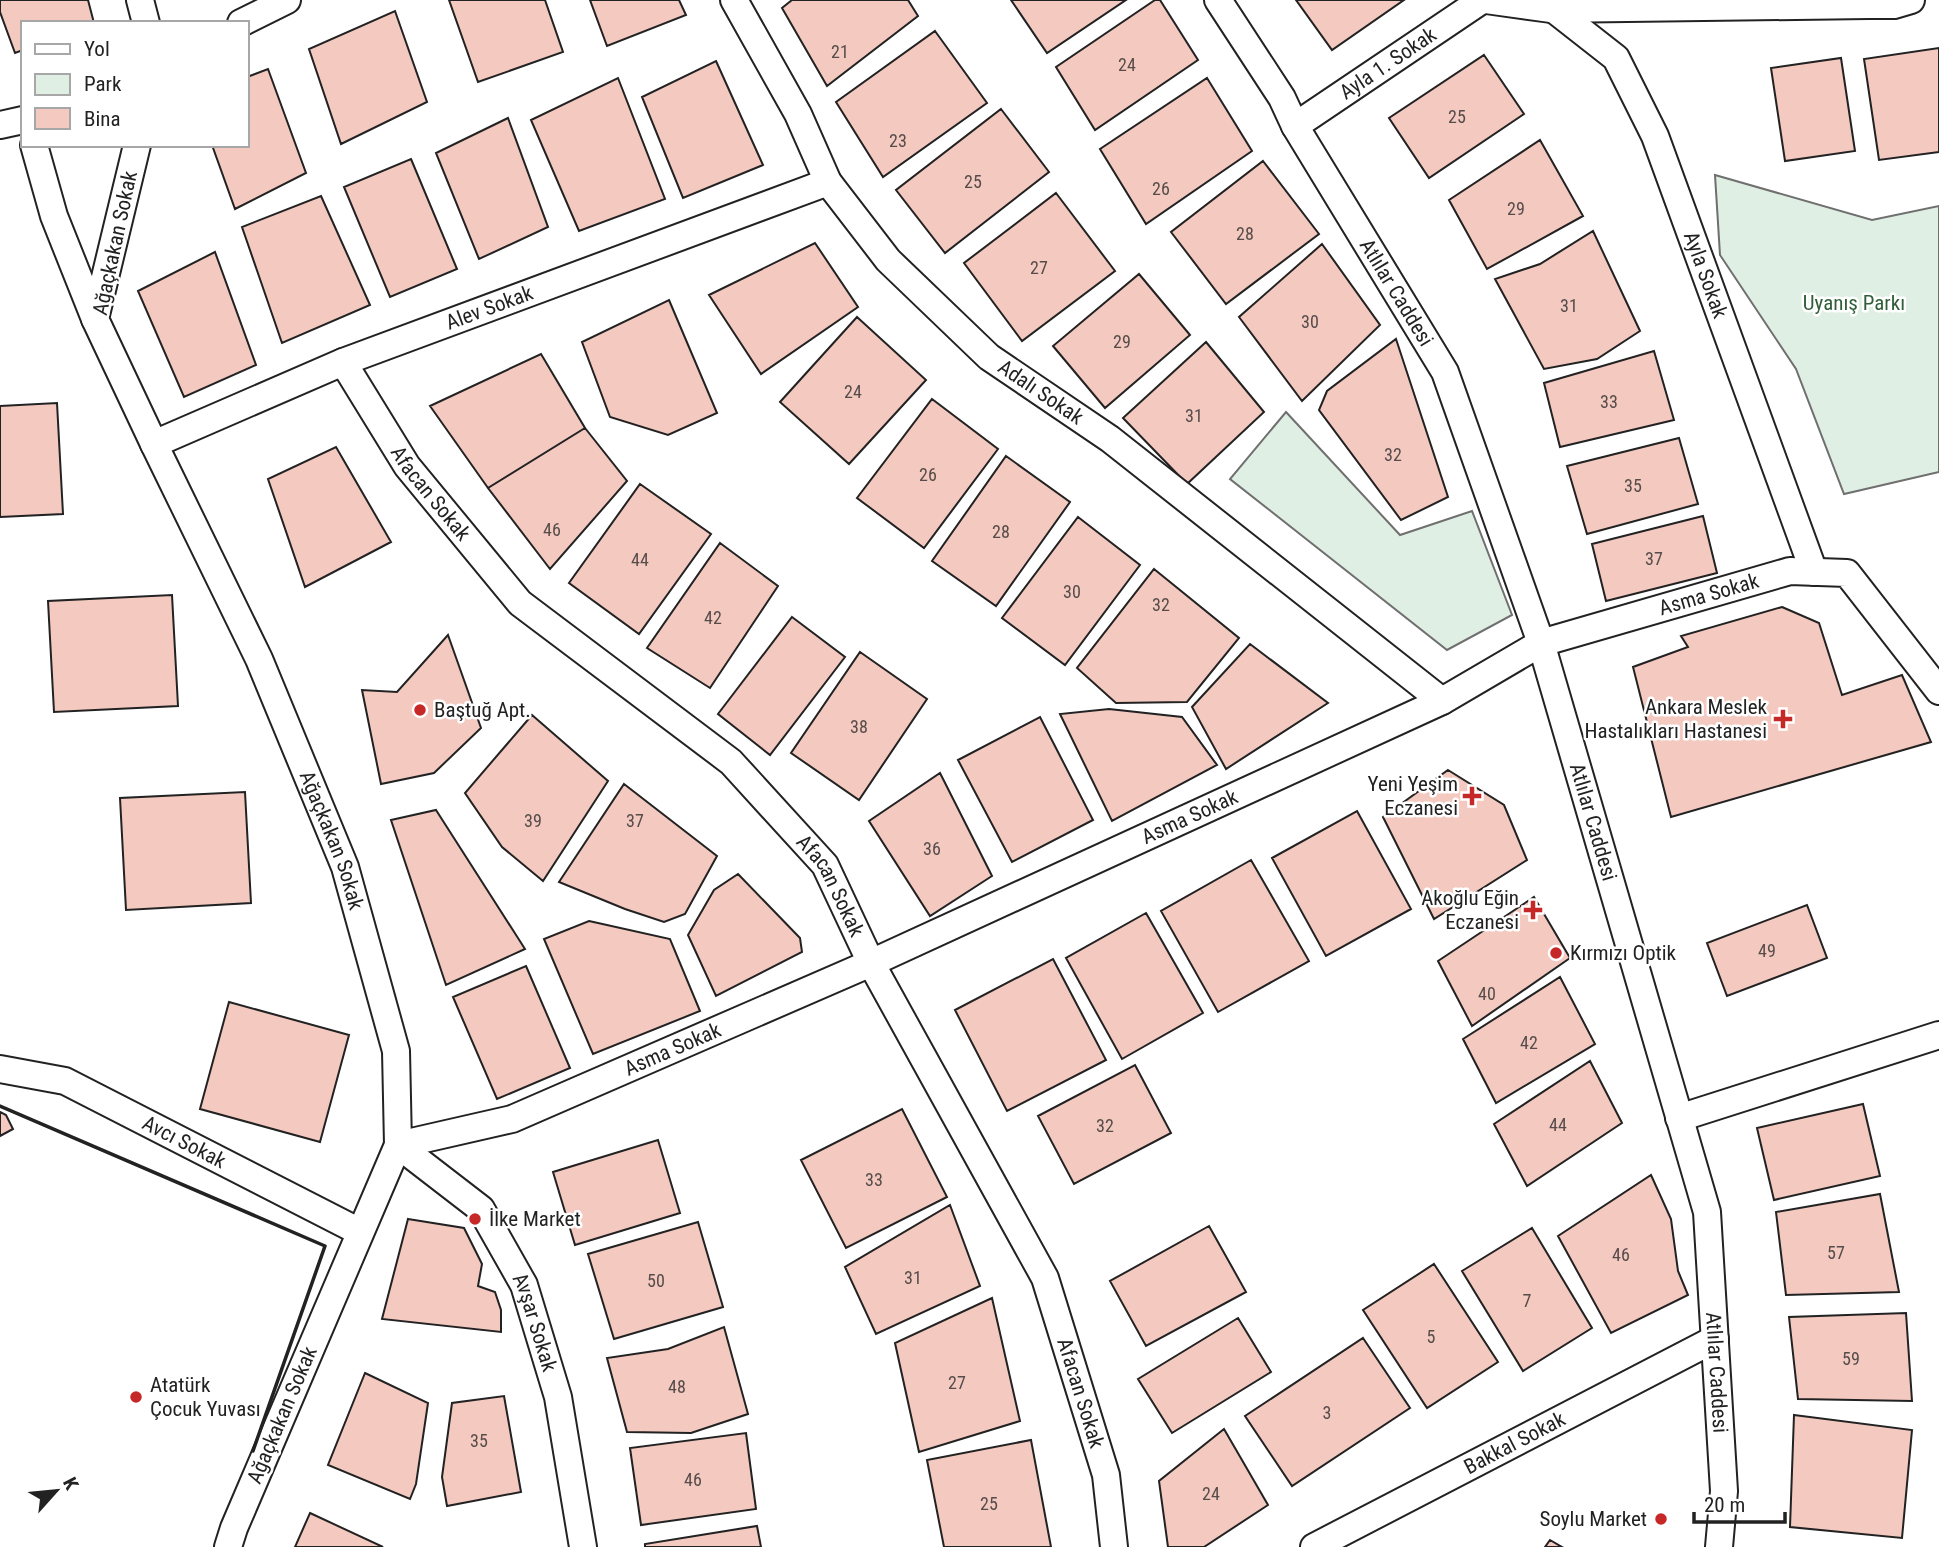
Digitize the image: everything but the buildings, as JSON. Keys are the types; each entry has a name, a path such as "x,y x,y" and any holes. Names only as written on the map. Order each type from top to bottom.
{"street":[{"path":"140,0 145,21"},
{"path":"245,21 287,0"},
{"name":"Adalı Sokak","path":"734,0 798,114 828,182 888,260 989,357 1110,439 1442,701"},
{"name":"Atlılar Caddesi","path":"1219,0 1282,98 1295,126 1445,372 1541,643 1707,1213 1724,1491 1719,1547"},
{"name":"Ayla 1. Sokak","path":"1295,126 1484,0 1547,4 1894,5 1912,0"},
{"name":"Ayla Sokak","path":"1547,4 1616,58 1655,136 1814,572"},
{"path":"0,125 21,120"},
{"path":"35,147 54,216 95,319"},
{"name":"Ağaçkakan Sokak","path":"137,147 95,319 259,659 345,867 396,1051 398,1144 228,1547"},
{"name":"Alev Sokak","path":"154,444 342,362 828,182"},
{"name":"Afacan Sokak","path":"342,362 407,466 520,603 731,762 825,865 871,963 1045,1278 1106,1475 1114,1547"},
{"name":"Asma Sokak","path":"398,1144 512,1119 871,963 1442,701 1541,643 1790,571 1847,573 1939,691"},
{"path":"1679,1118 1939,1035"},
{"name":"Avcı Sokak","path":"0,1069 65,1081 360,1232"},
{"name":"Avşar Sokak","path":"398,1144 481,1209 524,1285 558,1397 583,1547"},
{"name":"Bakkal Sokak","path":"1314,1547 1715,1339"}],"green space":[{"name":"Uyanış Parkı","path":"1715,175 1872,220 1939,206 1939,472 1844,494 1796,369 1720,255"},
{"path":"1286,412 1400,535 1472,511 1512,615 1447,650 1230,479"}],"wall":[{"path":"0,1106 325,1246 253,1451"}],"place":[{"name":"Baştuğ Apt.","path":"420,710"},
{"name":"Ankara Meslek Hastalıkları Hastanesi","path":"1783,719"},
{"name":"Yeni Yeşim Eczanesi","path":"1472,796"},
{"name":"Akoğlu Eğin Eczanesi","path":"1533,910"},
{"name":"Kırmızı Optik","path":"1556,953"},
{"name":"İlke Market","path":"475,1219"},
{"name":"Atatürk Çocuk Yuvası","path":"136,1397"},
{"name":"Soylu Market","path":"1661,1519"}]}
